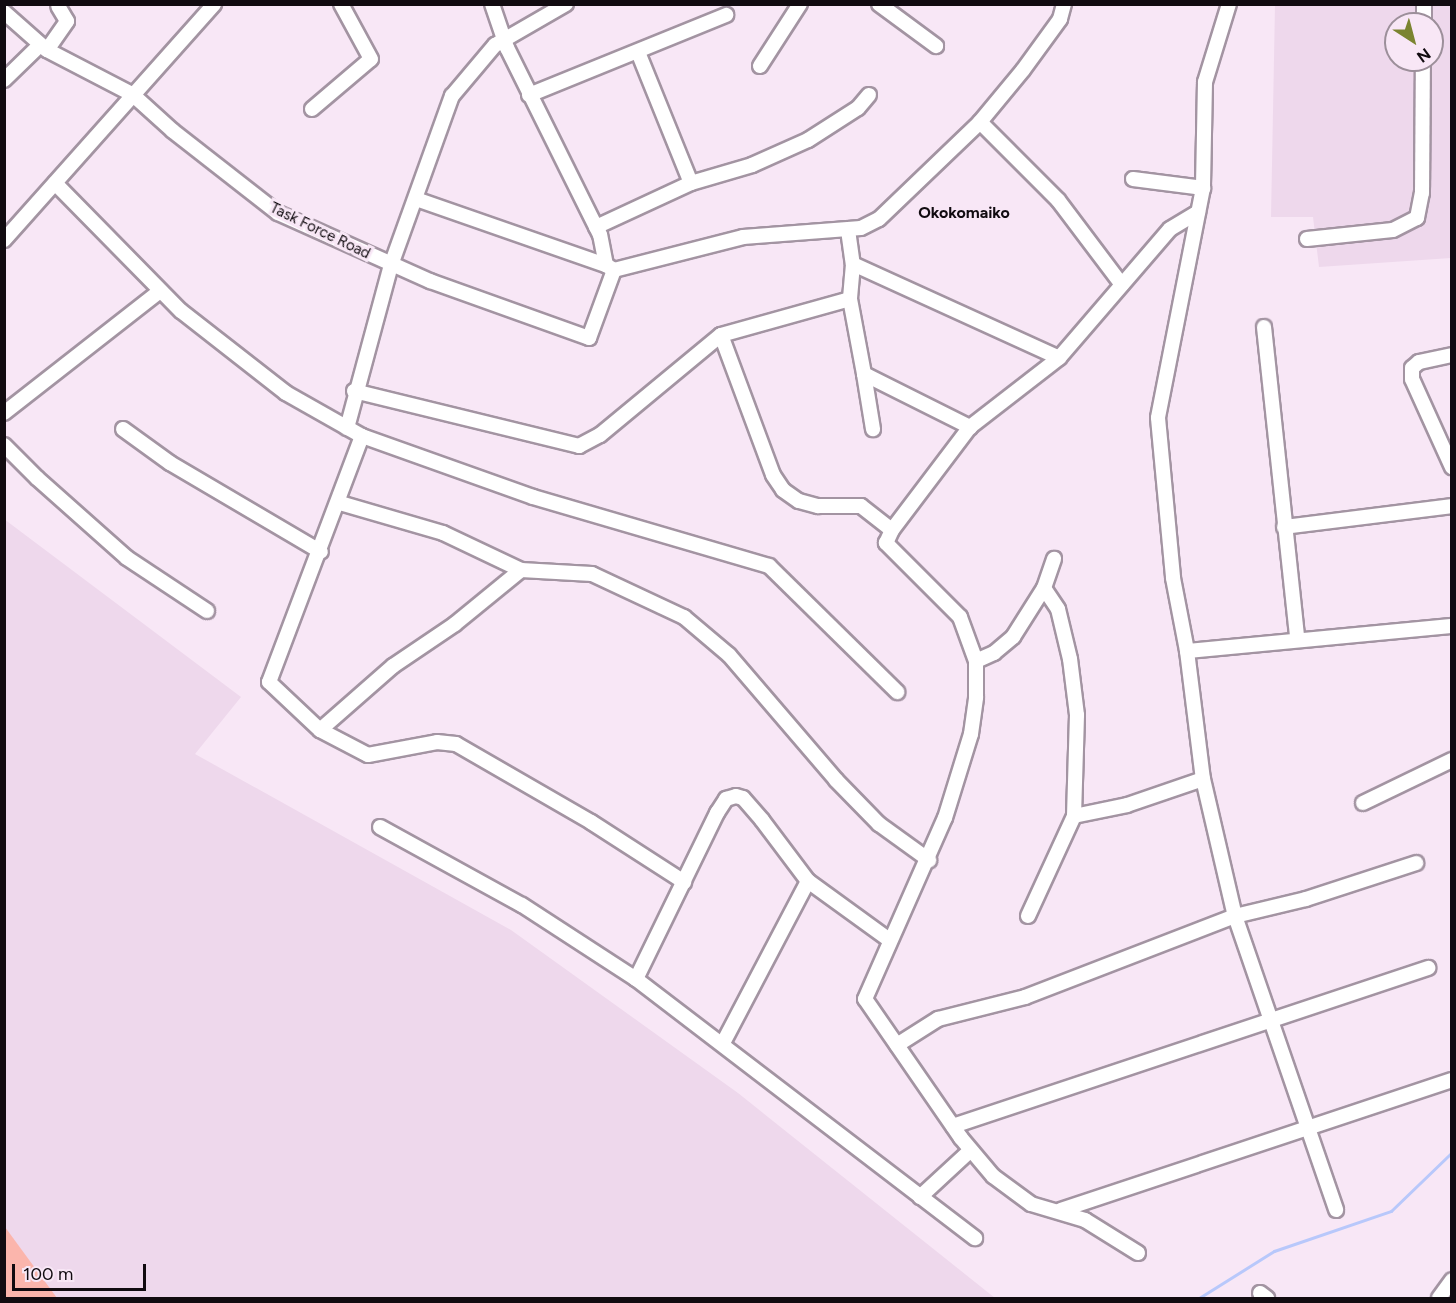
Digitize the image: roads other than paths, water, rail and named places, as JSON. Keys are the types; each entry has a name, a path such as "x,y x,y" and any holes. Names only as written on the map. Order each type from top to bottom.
{"street":[{"path":"4,240 214,4"},
{"path":"312,109 371,59 341,4"},
{"path":"492,4 529,94 596,227 610,268"},
{"path":"347,429 354,391 391,266 452,96 505,39 566,4"},
{"path":"760,66 800,4"},
{"path":"879,4 936,46"},
{"path":"416,199 610,268 742,237 782,231 861,228 892,209 980,122 1023,70 1060,19 1064,4"},
{"path":"1228,4 1205,82 1203,188 1158,418 1173,578 1187,651 1203,779 1235,916 1306,1130 1336,1210"},
{"path":"4,80 44,48 67,21 58,5"},
{"name":"Task Force Road","path":"4,12 44,48 132,94 182,139 278,213 391,266 585,338 593,333 610,268"},
{"path":"529,94 726,15"},
{"path":"638,52 691,183"},
{"path":"1307,239 1393,230 1417,218 1422,193 1423,72"},
{"path":"596,227 691,183 752,165 808,140 858,108 869,95"},
{"path":"980,122 1058,200 1122,285"},
{"path":"1133,179 1203,188"},
{"path":"55,183 160,291 286,393 362,436 533,497 769,566 897,692"},
{"path":"1138,1252 1105,1231 1061,1210 1031,1204 1012,1192 971,1150 865,999 888,939 930,860 971,734 976,661 960,617 890,550 886,543 891,530 970,427 1059,358 1170,229 1197,212"},
{"path":"848,230 853,264 849,299 873,429"},
{"path":"853,264 1059,358"},
{"path":"4,413 160,291"},
{"path":"354,391 579,446 600,435 721,335 849,299"},
{"path":"1263,327 1297,638"},
{"path":"721,335 773,475 783,490 799,501 819,506 861,506 891,530"},
{"path":"1452,356 1419,362 1412,368 1412,379 1452,467"},
{"path":"864,374 970,427"},
{"path":"123,429 170,463 321,552"},
{"path":"362,436 340,503 268,679 320,730 368,755 437,742 456,744 591,822 684,882"},
{"path":"4,445 37,478 127,558 207,611"},
{"path":"340,503 443,533 521,570 592,574 692,622 729,654 836,780 879,824 930,860"},
{"path":"1284,527 1452,506"},
{"path":"976,661 994,653 1013,638 1044,588 1054,560"},
{"path":"320,730 393,666 455,624 521,570"},
{"path":"1028,916 1074,816 1077,715 1071,670 1058,609 1044,588"},
{"path":"1187,651 1297,638 1452,626"},
{"path":"1363,803 1452,760"},
{"path":"1074,816 1127,805 1203,779"},
{"path":"636,979 722,806 726,799 736,796 743,798 762,819 808,881 888,939"},
{"path":"380,827 522,905 636,979 975,1238"},
{"path":"897,1045 939,1019 1025,997 1235,916 1306,899 1416,863"},
{"path":"723,1044 808,881"},
{"path":"953,1126 1428,968"},
{"path":"1061,1210 1452,1080"},
{"path":"920,1197 971,1150"},
{"path":"1439,1299 1452,1280"}],"waterway":[{"path":"1199,1298 1274,1251 1391,1211 1452,1152"}],"district":[{"name":"Okokomaiko","path":"964,213"}]}
